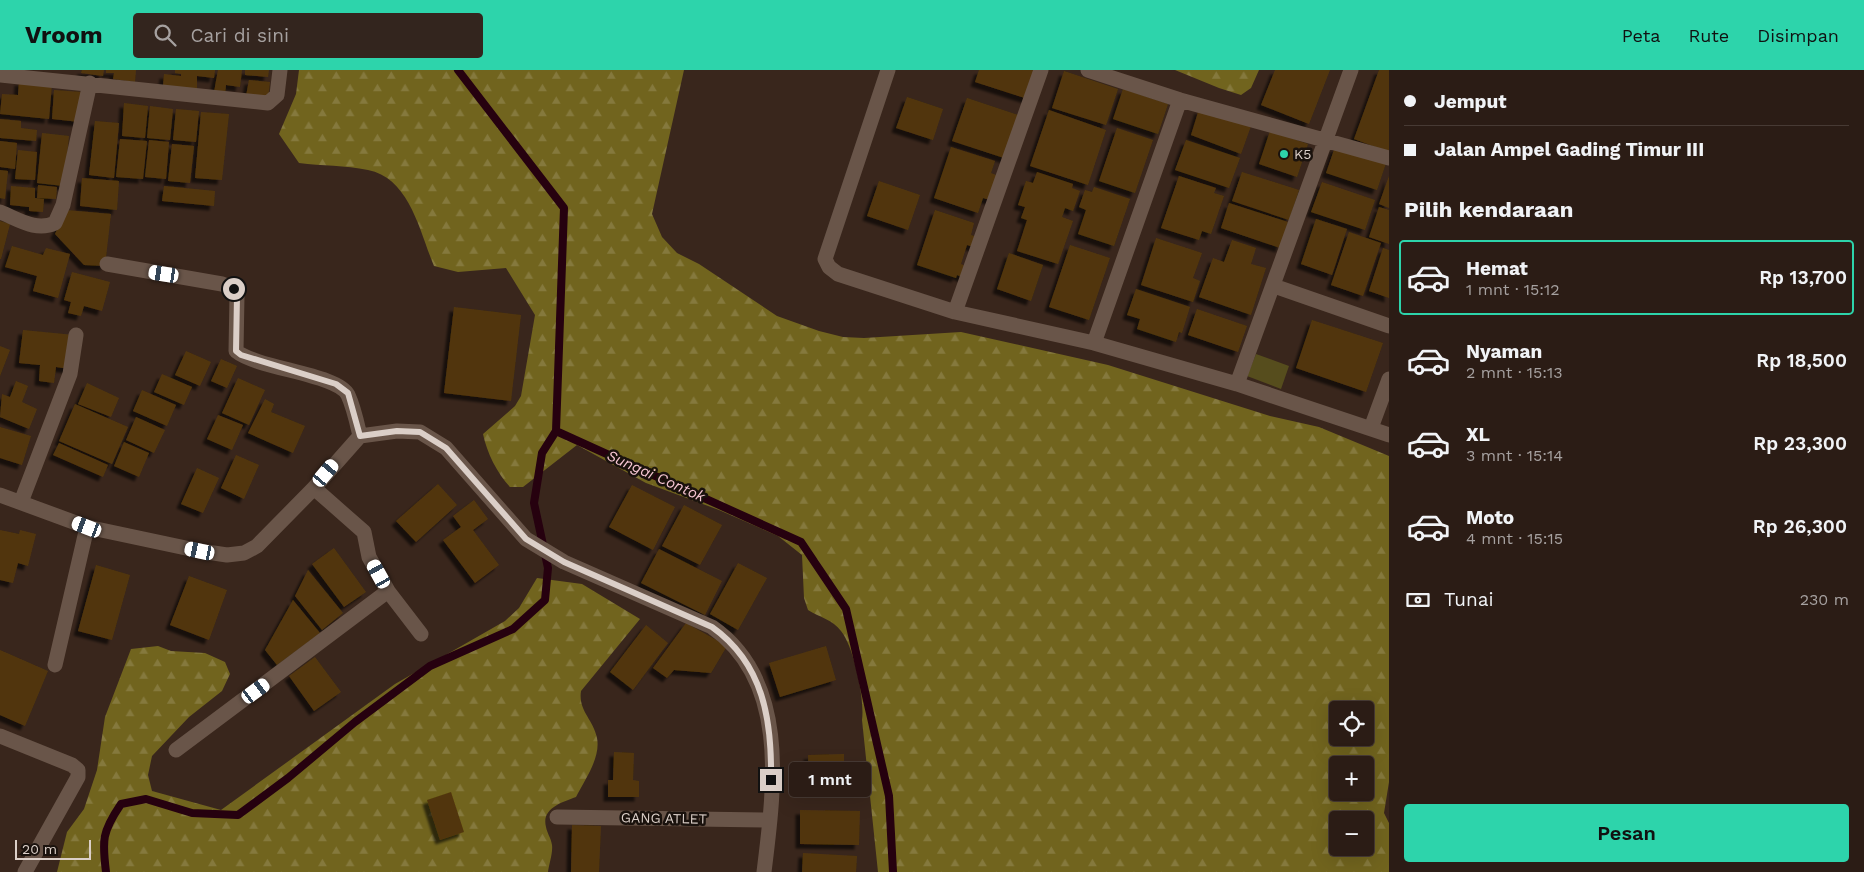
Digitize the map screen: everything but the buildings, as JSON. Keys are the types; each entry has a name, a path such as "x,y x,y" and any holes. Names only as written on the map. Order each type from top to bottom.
{"street":[{"path":"0,75 268,103 277,95 280,70"},
{"path":"888,70 825,258 829,267 838,274 955,312 1094,344 1238,384 1389,435"},
{"path":"955,312 1041,70"},
{"path":"1088,70 1180,100 1389,158"},
{"path":"1238,384 1351,70"},
{"path":"0,212 37,227 46,227 55,223 63,205 90,83"},
{"path":"1094,344 1180,100"},
{"path":"107,264 222,284 234,289 237,296 236,351 250,359 336,384 348,393 360,436"},
{"path":"1274,286 1389,326"},
{"path":"22,502 70,374 76,336"},
{"path":"1371,428 1389,379"},
{"path":"0,495 87,527 218,554 244,553 257,546 314,488 360,436 397,431 420,432 446,448 526,539 564,562 712,627 738,649 760,687 767,709 772,741 770,820 764,872"},
{"path":"314,488 364,532 369,557 388,591 421,634"},
{"path":"55,665 87,527"},
{"path":"176,750 388,591"},
{"path":"0,736 72,765 78,770 78,777 25,872"},
{"name":"GANG ATLET","path":"557,817 770,820"}],"green space":[{"path":"299,70 684,70 652,214 662,237 677,253 699,264 777,316 819,331 843,337 864,338 961,332 1108,365 1270,416 1319,427 1389,456 1389,782 1384,813 1389,823 1389,872 878,872 858,674 846,639 838,627 808,610 804,598 802,555 778,536 719,510 646,483 577,445 523,487 510,487 493,462 483,434 515,406 521,396 535,315 506,268 458,272 434,266 412,209 404,195 394,184 382,175 359,168 299,163 279,134 296,94"},
{"path":"1175,70 1259,70 1251,88 1241,95"},
{"path":"537,578 582,584 640,619 581,691 584,710 597,738 597,753 576,797 554,807 547,815 545,820 546,827 552,848 548,872 57,872 67,832 84,809 97,770 105,717 131,649 158,646 171,651 205,653 225,662 230,674 222,691 189,717 152,756 148,775 152,791 221,810 395,684 505,621 519,608"}],"shaded area":[{"path":"1256,354 1289,366 1281,389 1247,376"}],"waterway":[{"name":"Sungai Contok","path":"458,70 564,208 556,431 801,542 846,609 889,796 893,872"},
{"path":"106,872 105,836 110,822 121,804 146,799 192,813 238,815 288,778 355,722 430,666 513,629 545,600 548,568 534,503 542,453 556,431"}],"place":[{"name":"K5","path":"1284,154"}],"route":[{"path":"234,289 237,296 236,351 241,355 336,384 348,393 360,436 397,431 420,432 446,448 526,539 564,562 712,627 726,637 738,649 760,687 767,709 772,741 771,780"}]}
